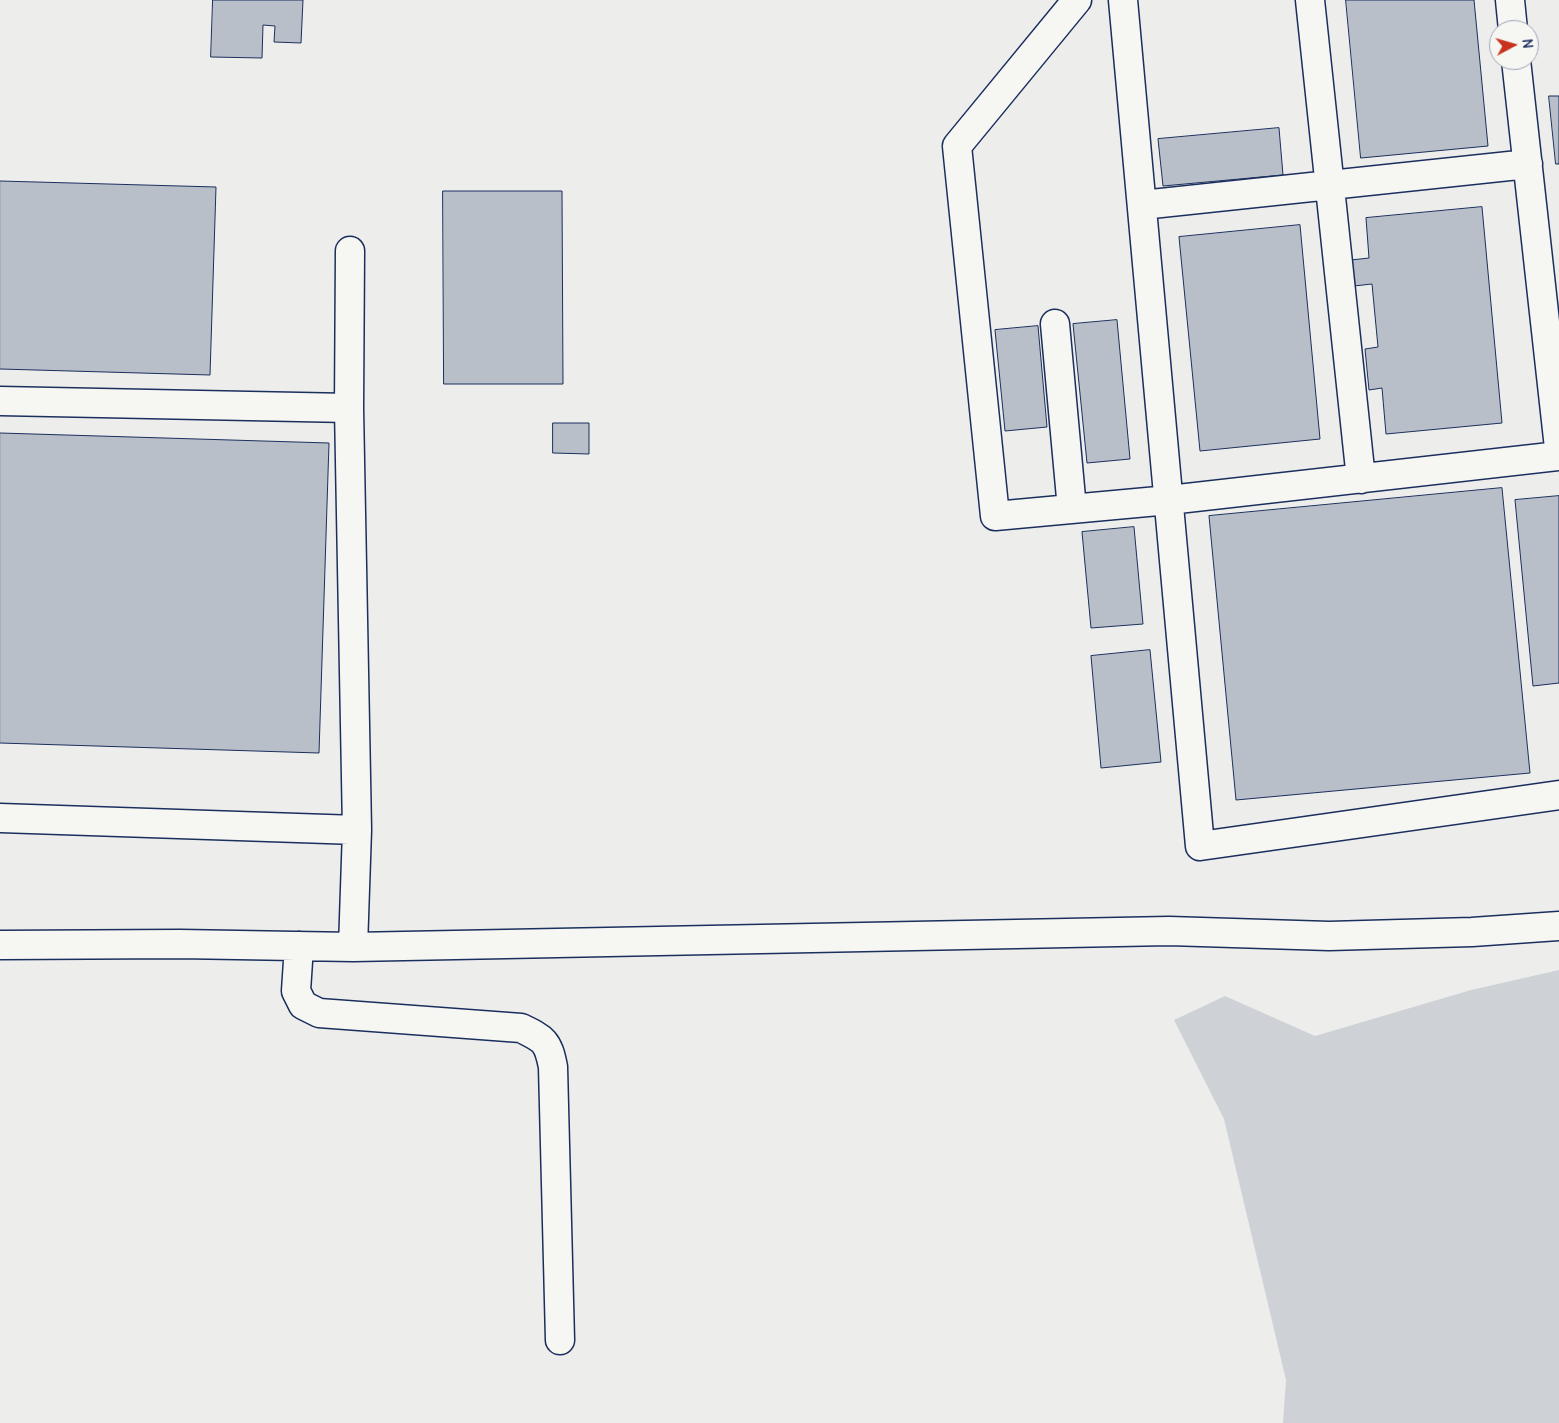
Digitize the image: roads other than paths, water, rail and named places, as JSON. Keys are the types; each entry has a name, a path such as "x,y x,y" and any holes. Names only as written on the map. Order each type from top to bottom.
{"street":[{"path":"1077,0 956,146 995,516 1169,500 1559,456"},
{"path":"1124,0 1200,846 1559,795"},
{"path":"1310,0 1361,479"},
{"path":"1510,0 1512,20"},
{"path":"1517,70 1559,448"},
{"path":"1142,205 1528,164"},
{"path":"350,251 349,408 357,830 353,947"},
{"path":"1055,324 1072,509"},
{"path":"0,400 349,408"},
{"path":"0,818 357,830"},
{"path":"0,945 180,944 353,947 1169,931 1329,936 1472,932 1559,926"},
{"path":"298,946 296,991 303,1005 319,1013 522,1028 542,1039 550,1052 553,1067 560,1340"}]}
